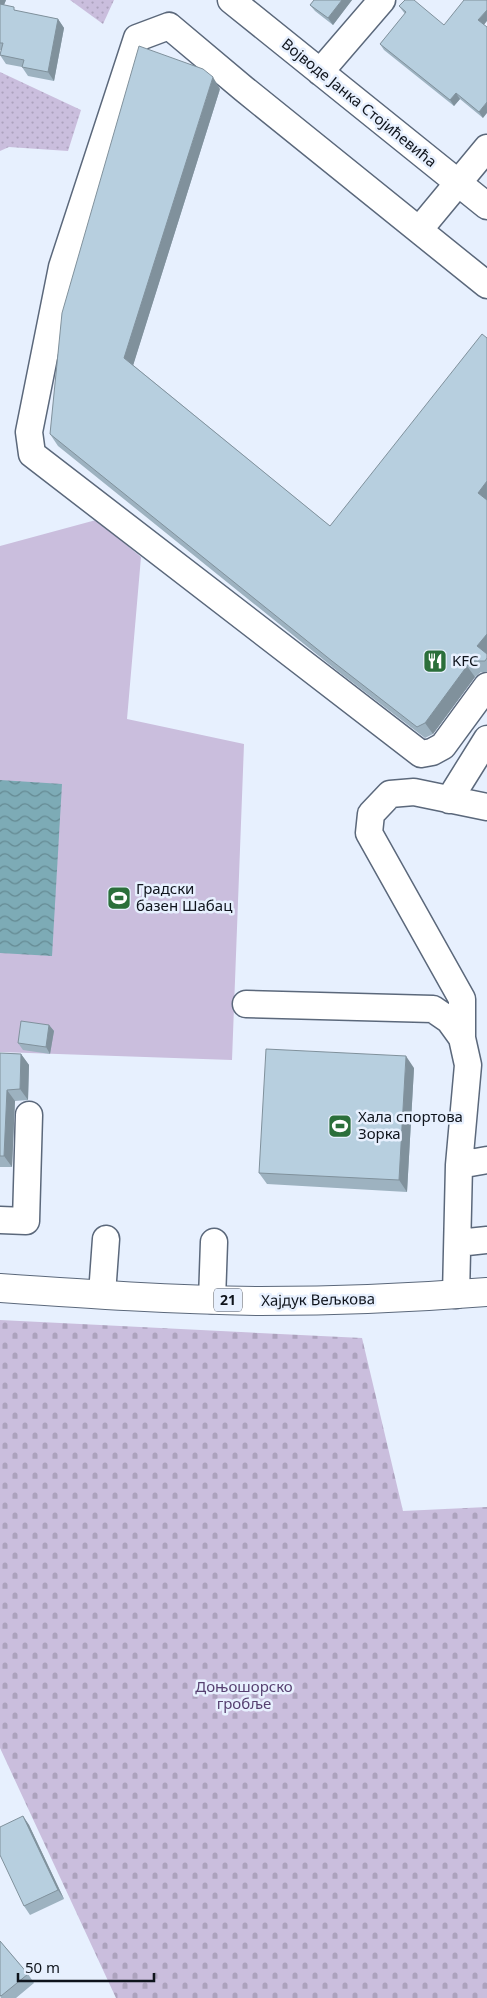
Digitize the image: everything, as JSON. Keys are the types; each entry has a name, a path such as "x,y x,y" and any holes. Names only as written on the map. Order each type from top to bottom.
{"main road":[{"name":"Хајдук Вељкова","path":"0,1288 212,1300 321,1300 456,1295 487,1292"}],"street":[{"name":"Војводе Јанка Стојићевића","path":"230,0 487,206"},
{"path":"320,72 382,0"},
{"path":"487,285 169,26 138,38 62,267 29,432 32,454 421,754 432,752 443,746 487,686"},
{"path":"419,230 487,148"},
{"path":"449,800 487,739"},
{"path":"456,1295 459,1165 468,1065 462,1038 462,999 369,833 371,814 390,794 414,792 487,807"},
{"path":"246,1004 433,1009 449,1020 462,1038"},
{"path":"0,1220 26,1221 29,1114"},
{"path":"459,1165 487,1160"},
{"path":"102,1294 106,1239"},
{"path":"458,1243 487,1240"},
{"path":"212,1300 214,1242"}],"green space":[{"path":"70,0 114,0 103,24"},
{"path":"0,72 81,110 68,151 9,147 0,151"},
{"name":"Градски базен Шабац","path":"96,520 141,557 127,719 244,744 232,1060 0,1052 0,546"},
{"name":"Доњошорско гробље","path":"0,1320 362,1338 403,1511 487,1507 487,1998 116,1998 0,1748"}],"water":[{"path":"0,780 62,784 52,956 0,953"}],"building":[{"path":"314,0 342,0 328,18 310,5"},
{"path":"405,0 414,0 444,25 464,0 487,0 487,10 478,20 487,27 487,102 479,112 456,93 450,100 380,44 406,12 399,6"},
{"path":"0,4 14,7 14,10 58,19 48,72 22,67 24,60 0,55 3,43 0,43"},
{"path":"139,46 203,69 213,77 124,358 330,526 482,334 487,338 487,481 478,493 487,500 487,634 477,646 487,654 487,658 485,661 474,661 467,666 425,723 417,727 50,434 62,313"},
{"path":"21,1021 49,1025 46,1047 18,1043"},
{"name":"Хала спортова Зорка","path":"266,1049 406,1056 399,1180 259,1173"},
{"path":"0,1053 21,1054 20,1089 7,1090 4,1156 0,1156"},
{"path":"23,1816 58,1890 24,1906 0,1855 0,1827"},
{"path":"0,1941 28,1974 1,1996 0,1995"}],"place":[{"name":"KFC","path":"435,661"},
{"name":"Градски базен Шабац","path":"119,898"},
{"name":"Хала спортова Зорка","path":"340,1126"}]}
